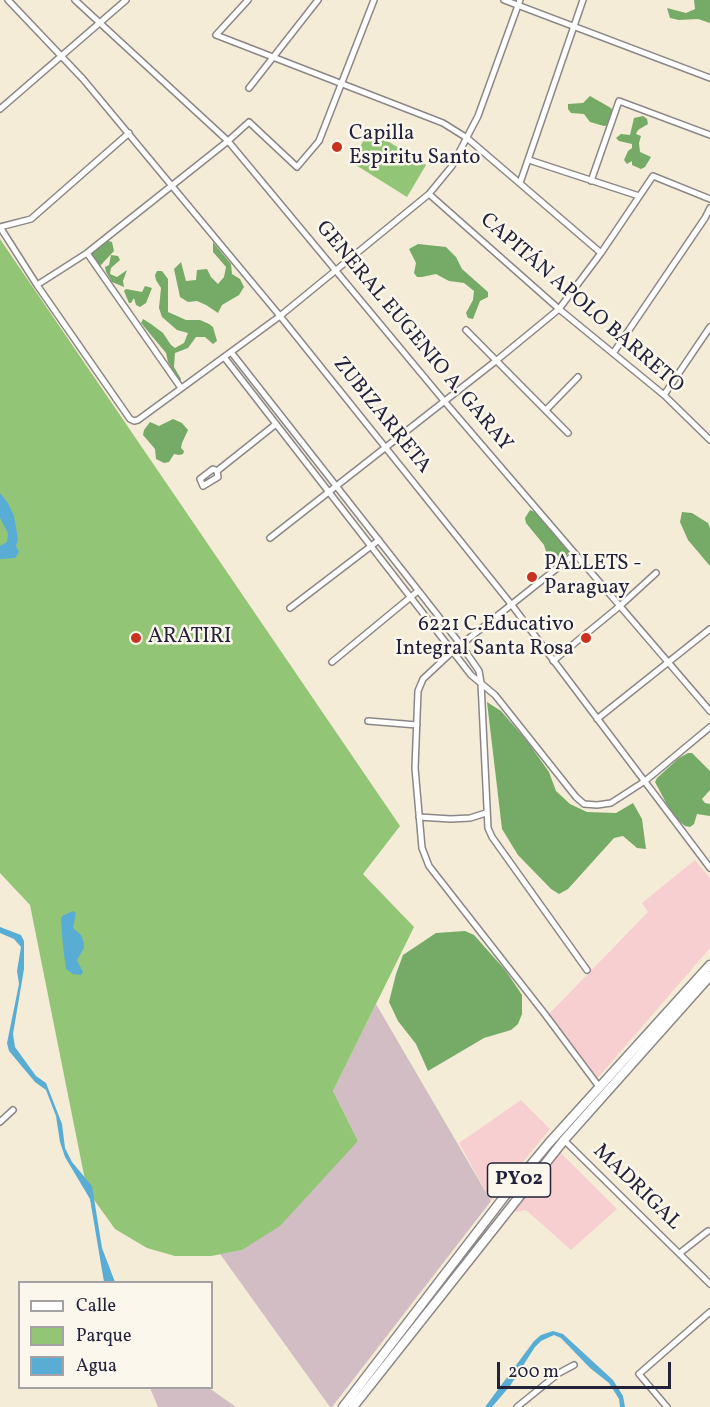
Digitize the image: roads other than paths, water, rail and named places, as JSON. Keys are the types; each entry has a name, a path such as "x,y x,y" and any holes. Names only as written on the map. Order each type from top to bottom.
{"highway":[{"name":"PY02","path":"353,1407 602,1091 710,965"},
{"name":"PY02","path":"343,1407 502,1200 549,1143 602,1091 710,976"}],"street":[{"path":"0,3 8,0"},
{"name":"ZUBIZARRETA","path":"8,0 62,56 129,133 280,316 511,604 710,868"},
{"name":"GENERAL EUGENIO A. GARAY","path":"75,0 228,141 445,402 710,711"},
{"path":"0,110 126,0"},
{"path":"248,0 216,35 443,123 467,138 602,253"},
{"path":"249,88 318,0"},
{"path":"37,285 87,253 249,122 297,167 319,141 374,0"},
{"path":"504,0 520,2 574,26 710,78"},
{"path":"520,183 582,0"},
{"path":"129,133 31,219 0,227 37,285 130,419 138,420 280,316 429,194 453,166 478,116 520,2"},
{"path":"591,180 619,101 710,135"},
{"path":"529,160 639,196"},
{"path":"270,538 445,402 559,309 602,253 653,176 710,199"},
{"name":"CAPITÁN APOLO BARRETO","path":"429,194 559,309 664,395 710,440"},
{"path":"614,352 710,208"},
{"path":"87,253 181,388"},
{"path":"664,395 710,327"},
{"path":"466,330 568,433"},
{"path":"231,352 479,671 488,828 492,837 586,970"},
{"path":"224,357 471,675 495,695 569,789 584,804 611,803 645,781 710,728"},
{"path":"546,410 578,377"},
{"path":"217,471 276,424"},
{"path":"290,608 379,540"},
{"path":"574,554 453,651 423,679 418,691 415,768 422,848 429,866 602,1091"},
{"path":"553,661 656,573"},
{"path":"332,662 418,591"},
{"path":"597,719 710,628"},
{"path":"368,721 417,725"},
{"path":"419,817 470,818 486,813"},
{"path":"0,1122 13,1110"},
{"name":"MADRIGAL","path":"564,1140 710,1284"},
{"path":"680,1253 708,1231"},
{"path":"667,1407 639,1374 710,1312"},
{"path":"517,1407 559,1373 574,1365"}],"water":[{"path":"0,493 14,516 18,539 16,546 19,552 15,558 0,559 0,546 7,542 8,533 0,518"},
{"path":"73,911 76,913 73,928 81,935 84,943 84,948 77,960 83,972 81,975 73,974 66,969 63,946 62,916"},
{"path":"0,927 21,935 24,941 24,969 13,1034 15,1047 36,1076 46,1083 62,1124 65,1148 72,1162 92,1186 102,1248 115,1281 104,1281 90,1199 65,1157 56,1116 46,1090 35,1082 9,1051 7,1043 19,984 17,971 21,947 14,939 0,933"},
{"path":"553,1331 563,1334 613,1380 623,1396 625,1407 620,1407 619,1399 609,1383 590,1368 561,1338 554,1335 541,1341 535,1347 510,1386 492,1407 485,1407 534,1341 541,1335"}],"place":[{"name":"Capilla Espiritu Santo","path":"337,147"},
{"name":"PALLETS - Paraguay","path":"532,577"},
{"name":"ARATIRI","path":"136,638"},
{"name":"6221 C.Educativo Integral Santa Rosa","path":"586,638"}]}
